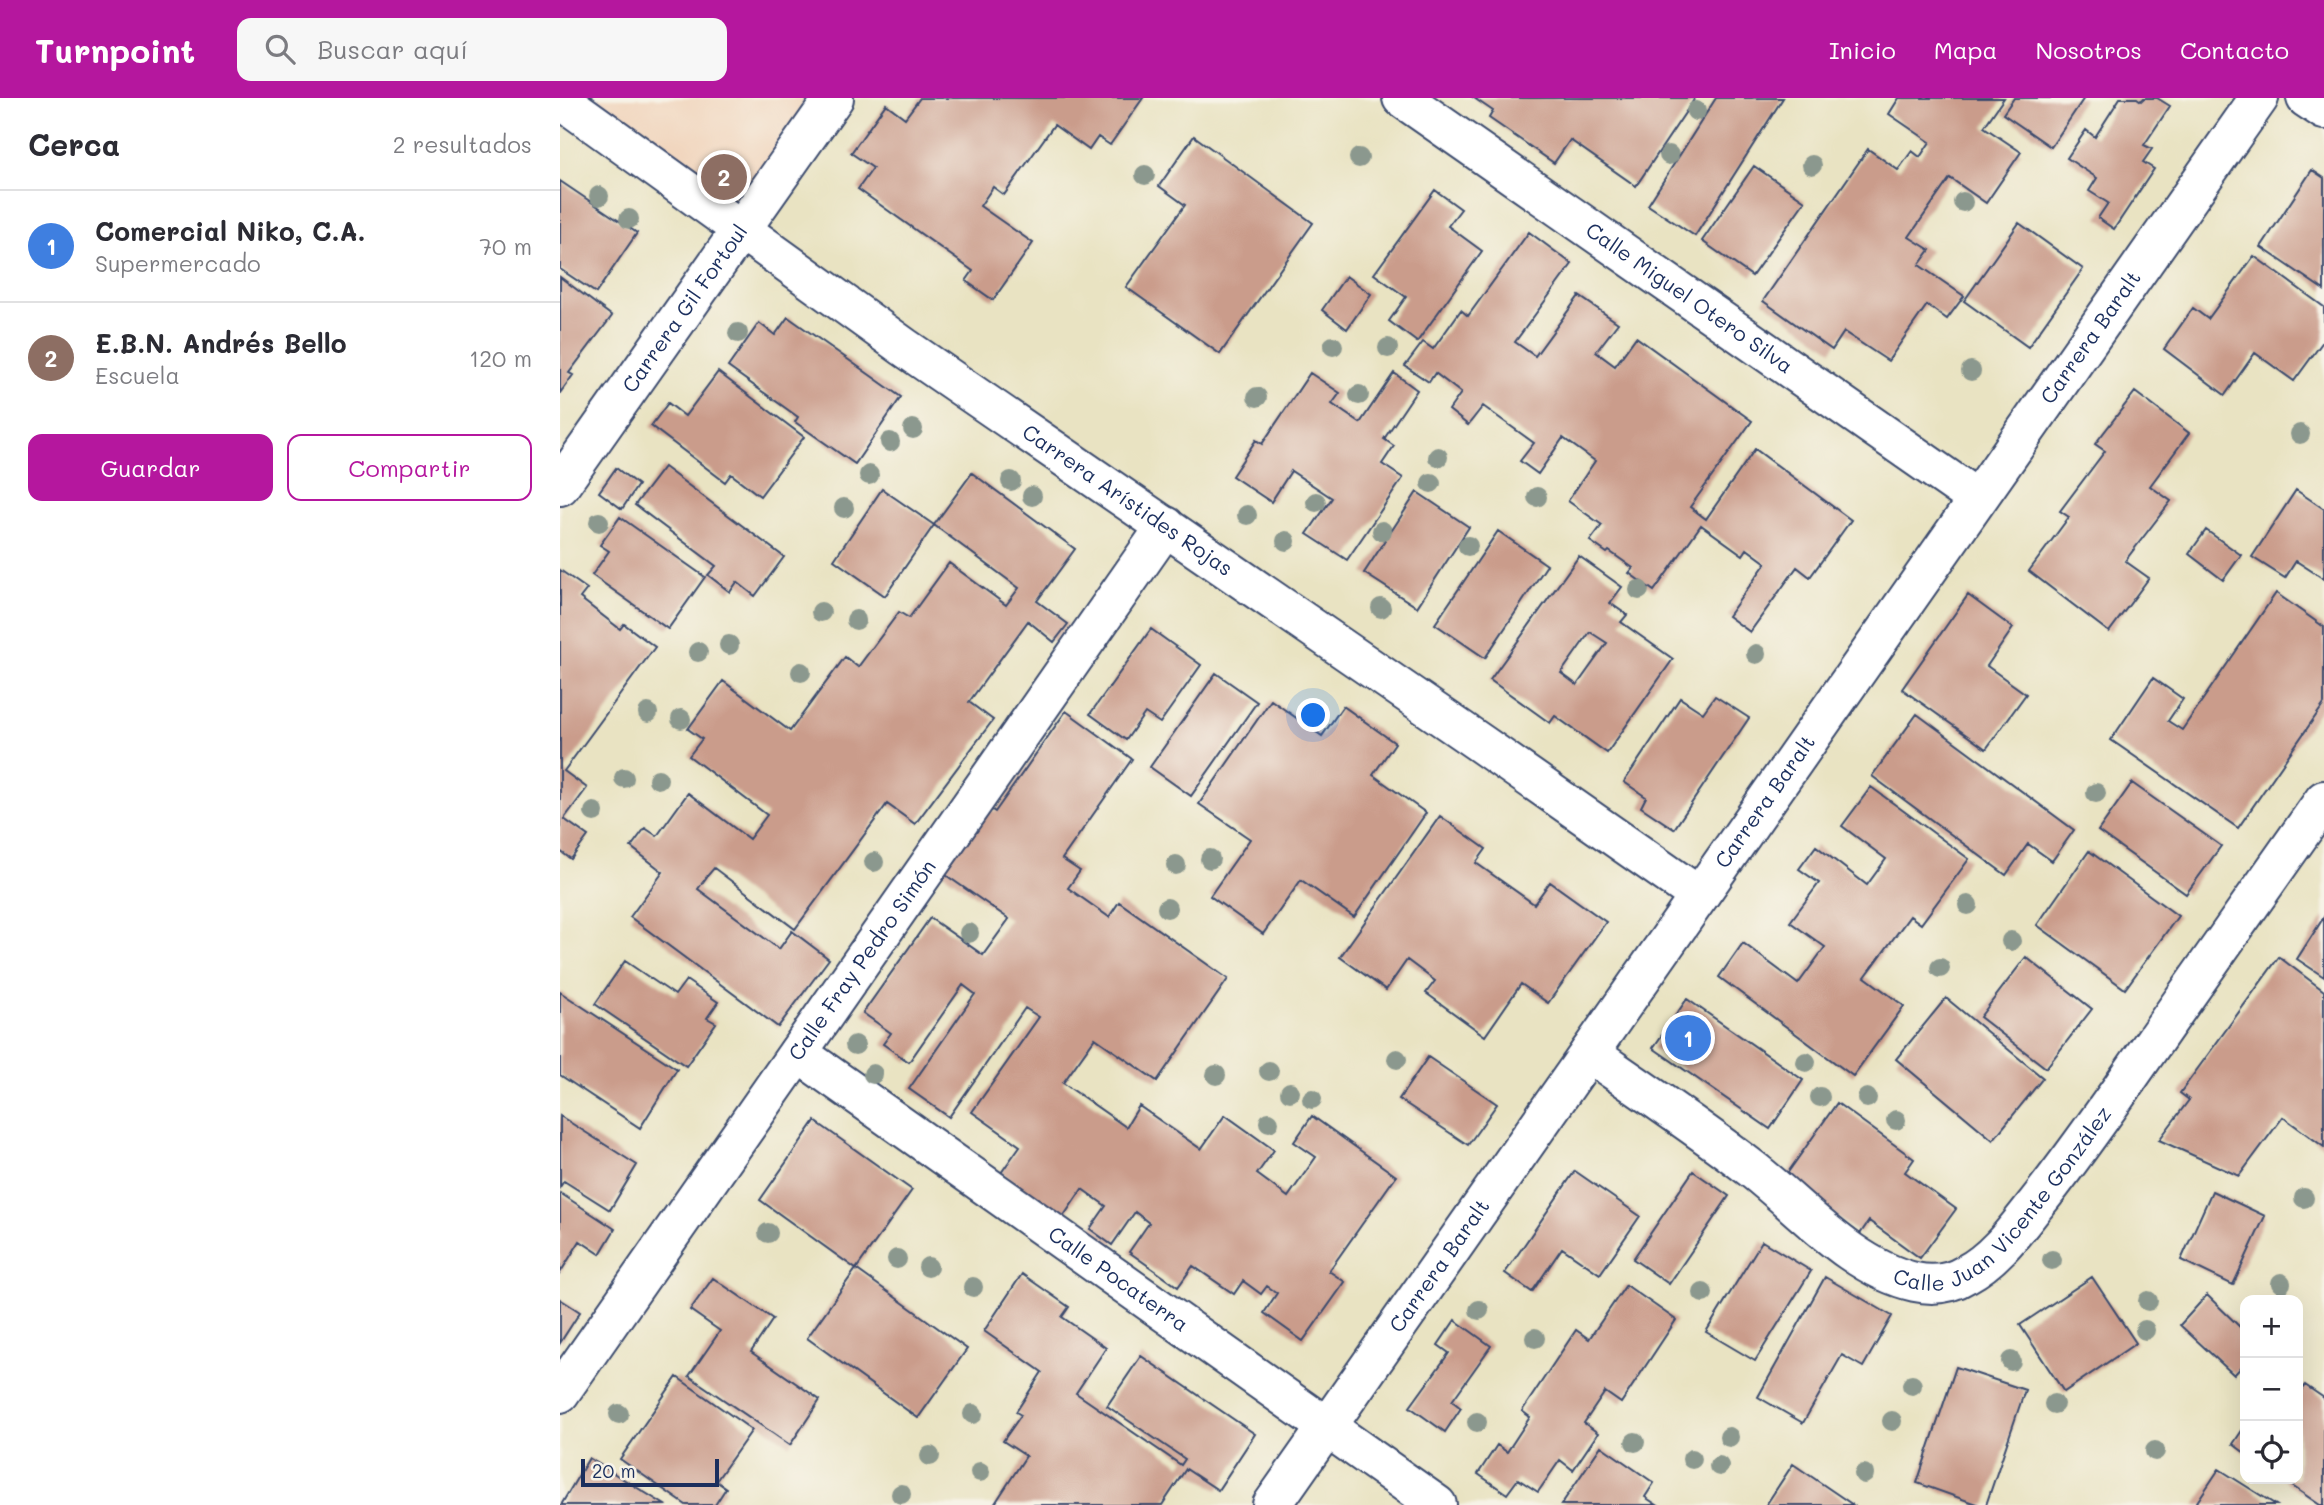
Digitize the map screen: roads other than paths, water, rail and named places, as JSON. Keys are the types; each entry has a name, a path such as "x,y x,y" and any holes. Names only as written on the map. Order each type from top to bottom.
{"street":[{"name":"Carrera Gil Fortoul","path":"560,486 834,98"},
{"name":"Calle Miguel Otero Silva","path":"1402,98 1977,499"},
{"name":"Carrera Baralt","path":"1272,1505 2259,98"},
{"path":"2306,98 2324,110"},
{"name":"Carrera Arístides Rojas","path":"560,99 904,347 1699,897"},
{"name":"Calle Fray Pedro Simón","path":"560,1393 1166,526"},
{"name":"Calle Juan Vicente González","path":"1589,1053 1755,1171 1863,1260 1890,1275 1913,1282 1931,1286 1949,1282 1967,1274 1989,1257 2014,1231 2072,1159 2324,800"},
{"name":"Calle Pocaterra","path":"798,1053 1437,1505"}],"place":[{"name":"E.B.N. Andrés Bello","path":"724,177"},
{"name":"Comercial Niko, C.A.","path":"1688,1038"}]}
